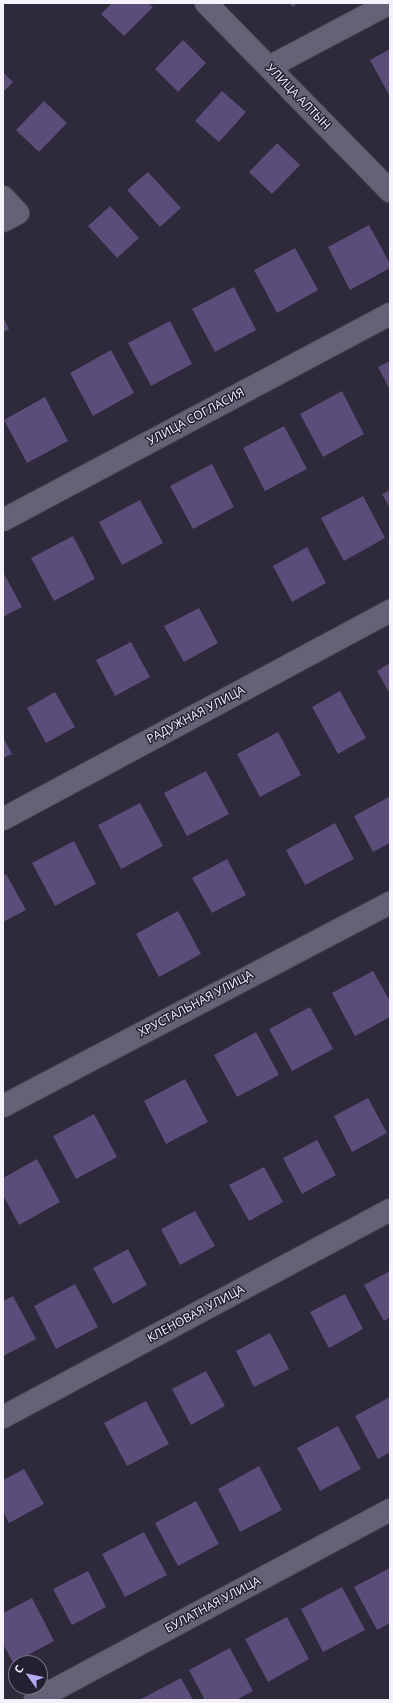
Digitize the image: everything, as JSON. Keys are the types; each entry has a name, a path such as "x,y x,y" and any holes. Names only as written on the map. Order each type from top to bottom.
{"street":[{"name":"УЛИЦА АЛТЫН","path":"206,3 390,191"},
{"path":"269,67 390,3"},
{"path":"3,197 11,217"},
{"name":"УЛИЦА СОГЛАСИЯ","path":"3,520 390,314"},
{"name":"РАДУЖНАЯ УЛИЦА","path":"3,819 390,611"},
{"name":"ХРУСТАЛЬНАЯ УЛИЦА","path":"3,1106 390,903"},
{"name":"КЛЕНОВАЯ УЛИЦА","path":"3,1417 390,1210"},
{"name":"БУЛАТНАЯ УЛИЦА","path":"35,1700 390,1510"}],"building":[{"path":"112,3 148,3 153,7 124,36 101,14"},
{"path":"290,3 298,3 292,7"},
{"path":"183,40 206,63 178,92 155,69"},
{"path":"390,49 390,94 389,95 370,60"},
{"path":"3,72 13,82 3,92"},
{"path":"222,91 246,112 219,142 195,121"},
{"path":"44,101 67,123 39,152 16,130"},
{"path":"277,143 300,165 272,194 249,172"},
{"path":"148,172 181,208 160,227 127,190"},
{"path":"110,206 139,238 117,258 88,226"},
{"path":"369,225 390,264 390,268 350,290 328,247"},
{"path":"295,248 318,290 277,313 254,270"},
{"path":"234,287 256,330 215,352 192,309"},
{"path":"3,317 9,329 3,332"},
{"path":"170,321 192,364 151,386 128,343"},
{"path":"111,350 134,393 93,416 70,373"},
{"path":"390,361 390,390 378,367"},
{"path":"342,391 364,434 323,457 300,414"},
{"path":"45,397 68,441 27,463 4,420"},
{"path":"284,426 307,469 265,491 243,448"},
{"path":"212,464 234,507 193,529 170,486"},
{"path":"390,490 390,508 382,494"},
{"path":"363,496 385,538 344,561 321,518"},
{"path":"140,500 163,543 122,565 99,522"},
{"path":"73,536 95,579 54,601 31,558"},
{"path":"307,547 326,583 292,602 273,566"},
{"path":"3,572 22,607 3,617"},
{"path":"199,608 218,643 184,662 164,626"},
{"path":"131,642 150,677 115,696 96,660"},
{"path":"390,663 390,694 377,671"},
{"path":"340,691 366,738 338,754 312,707"},
{"path":"55,692 75,727 46,743 27,708"},
{"path":"278,732 301,775 260,797 237,754"},
{"path":"3,737 12,754 3,758"},
{"path":"206,771 229,814 187,836 164,793"},
{"path":"389,797 390,843 373,852 354,816"},
{"path":"140,803 163,846 121,869 98,825"},
{"path":"335,823 354,859 305,885 286,850"},
{"path":"74,841 96,884 55,906 32,863"},
{"path":"227,859 246,895 212,913 192,878"},
{"path":"6,874 26,910 3,922 3,876"},
{"path":"178,911 201,954 159,977 136,934"},
{"path":"373,971 390,1001 390,1017 355,1036 332,993"},
{"path":"310,1007 333,1049 292,1071 269,1029"},
{"path":"256,1032 279,1075 237,1097 214,1055"},
{"path":"185,1079 208,1122 166,1144 144,1101"},
{"path":"368,1098 387,1133 352,1152 334,1116"},
{"path":"94,1114 117,1157 76,1179 53,1136"},
{"path":"317,1140 336,1175 302,1194 283,1158"},
{"path":"37,1159 60,1202 19,1225 3,1195 3,1178"},
{"path":"264,1167 283,1202 249,1221 229,1185"},
{"path":"195,1211 215,1246 180,1265 161,1229"},
{"path":"128,1249 147,1285 113,1304 93,1268"},
{"path":"390,1271 390,1317 384,1321 364,1285"},
{"path":"75,1284 98,1327 56,1349 34,1306"},
{"path":"345,1294 363,1329 329,1348 310,1312"},
{"path":"13,1296 36,1339 3,1356 3,1301"},
{"path":"270,1333 289,1369 254,1387 236,1351"},
{"path":"206,1371 225,1406 191,1425 172,1389"},
{"path":"390,1397 390,1452 378,1459 355,1416"},
{"path":"146,1401 169,1444 127,1466 104,1423"},
{"path":"338,1426 361,1469 320,1491 297,1448"},
{"path":"259,1466 282,1510 240,1532 218,1489"},
{"path":"24,1469 44,1504 9,1523 3,1511 3,1480"},
{"path":"196,1501 219,1544 178,1566 155,1523"},
{"path":"144,1532 167,1575 125,1597 102,1554"},
{"path":"390,1568 390,1623 377,1630 354,1587"},
{"path":"88,1571 106,1607 72,1625 53,1589"},
{"path":"342,1587 365,1630 323,1652 301,1609"},
{"path":"32,1598 54,1641 28,1655 9,1655 3,1644 3,1613"},
{"path":"287,1617 309,1659 268,1682 245,1639"},
{"path":"230,1648 253,1691 236,1700 205,1700 189,1670"},
{"path":"181,1678 193,1700 139,1700"}]}
